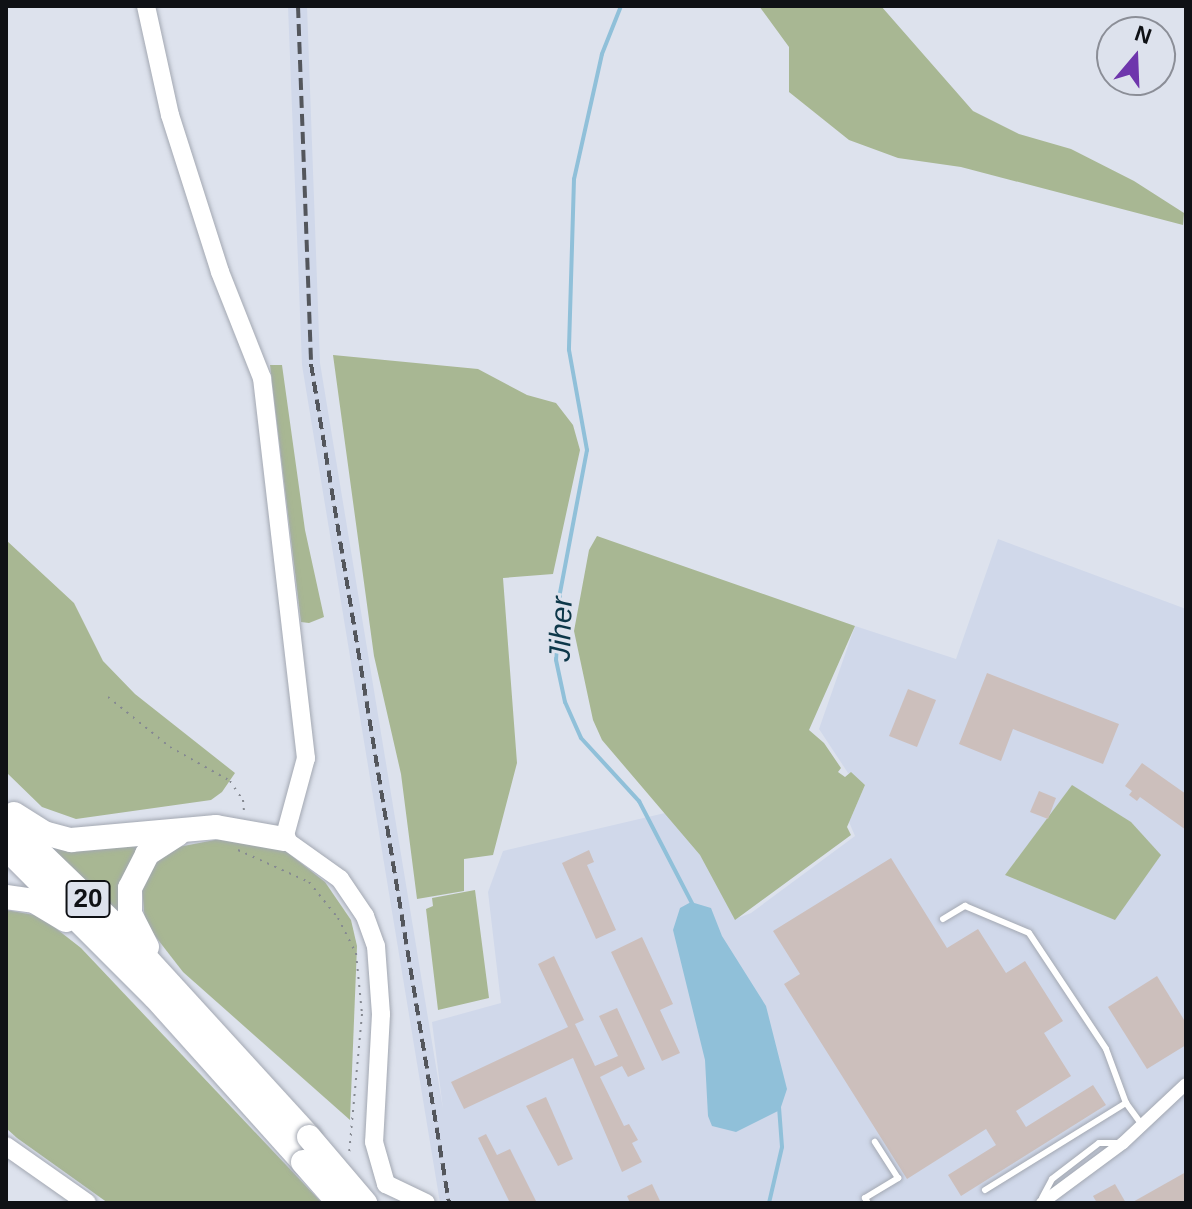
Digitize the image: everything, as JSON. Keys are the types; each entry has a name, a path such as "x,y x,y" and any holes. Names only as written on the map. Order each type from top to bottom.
{"highway":[{"path":"6,808 44,833 71,840 196,828 243,828 284,839"},
{"name":"20","path":"6,820 167,981 368,1203"},
{"path":"167,981 134,925 130,888 147,854 196,828"},
{"name":"20","path":"6,848 111,953 339,1203"},
{"path":"6,897 48,907 111,953"}],"street":[{"path":"146,6 170,115 220,272 262,378 306,758 284,839 340,879 365,916 376,946 381,1014 374,1142 386,1184 426,1203"},
{"path":"1041,1203 1123,1143 1186,1084"},
{"path":"6,1146 87,1203"},
{"path":"368,1203 377,1188 386,1184"}],"lane":[{"path":"943,919 965,906 1029,933 1106,1049 1126,1103 1142,1125"},
{"path":"985,1190 1126,1103"},
{"path":"868,1203 865,1198 898,1178 875,1142"}],"path":[{"path":"108,697 170,747 230,781 243,800 243,828"},
{"path":"238,853 309,882 338,918 356,953 362,1014 348,1159"}],"shaded area":[{"path":"288,6 307,6 320,363 443,1109 432,1022 501,1003 488,892 503,851 665,813 701,855 735,919 751,913 855,836 849,822 865,785 848,773 819,729 855,626 956,659 998,539 1186,609 1186,1203 440,1203 302,365"}],"green space":[{"path":"759,6 881,6 973,111 1019,134 1071,149 1134,181 1184,213 1183,225 961,167 898,158 849,140 789,92 789,47"},
{"path":"333,355 478,369 527,395 556,403 573,425 580,450 553,574 503,578 517,763 493,855 464,859 464,891 417,899 401,774 374,656"},
{"path":"270,365 282,365 305,530 324,617 309,623 301,622"},
{"path":"597,536 855,626 809,730 824,743 841,768 838,772 845,777 851,772 865,785 847,827 851,835 735,920 700,855 602,740 593,720 574,631 589,550"},
{"path":"6,540 74,603 103,661 135,694 235,773 222,792 211,800 76,819 42,807 6,772"},
{"path":"1072,785 1131,822 1161,855 1115,920 1005,875"},
{"path":"154,839 126,924 43,841"},
{"path":"220,839 283,849 325,882 351,920 357,946 350,1120 183,972 145,923 142,886 157,859 173,848"},
{"path":"475,890 489,998 438,1010 426,909 433,906 432,898"},
{"path":"6,910 40,916 81,948 322,1203 108,1203 6,1128"}],"water":[{"path":"691,902 711,908 722,936 766,1006 787,1089 780,1110 736,1132 712,1126 708,1116 705,1060 673,930 680,908"}],"building":[{"path":"987,673 1119,724 1103,764 1013,729 1001,761 959,744"},
{"path":"908,689 936,700 917,747 889,736"},
{"path":"1142,763 1186,794 1186,830 1140,797 1137,801 1129,795 1132,791 1125,786"},
{"path":"1039,791 1056,798 1048,819 1030,812"},
{"path":"589,850 594,862 587,865 616,930 596,939 562,863"},
{"path":"891,858 947,948 978,929 1006,973 1025,961 1063,1021 1044,1033 1071,1076 1016,1111 1026,1127 1093,1085 1106,1105 961,1196 948,1175 996,1145 986,1129 907,1179 784,984 800,974 773,931"},
{"path":"642,937 673,1004 660,1010 680,1053 662,1061 611,952"},
{"path":"554,956 584,1020 575,1024 595,1066 618,1056 599,1016 617,1008 645,1069 628,1077 622,1066 600,1077 624,1126 629,1124 638,1140 632,1143 642,1162 622,1172 573,1058 464,1109 451,1082 568,1027 538,964"},
{"path":"1157,976 1186,1023 1186,1045 1147,1069 1108,1007"},
{"path":"546,1097 573,1159 558,1166 526,1106"},
{"path":"486,1134 497,1155 510,1149 537,1203 510,1203 478,1138"},
{"path":"1186,1172 1186,1203 1131,1203"},
{"path":"652,1184 661,1203 630,1203 627,1196"},
{"path":"1115,1184 1126,1203 1097,1203 1093,1196"}],"waterway":[{"name":"Jiher","path":"621,6 602,54 574,179 569,350 587,450 560,593 556,660 565,702 581,738 639,801 694,907"},
{"name":"Jiher","path":"769,1203 782,1147 779,1107"}],"railway":[{"path":"298,6 311,364 449,1203"}]}
